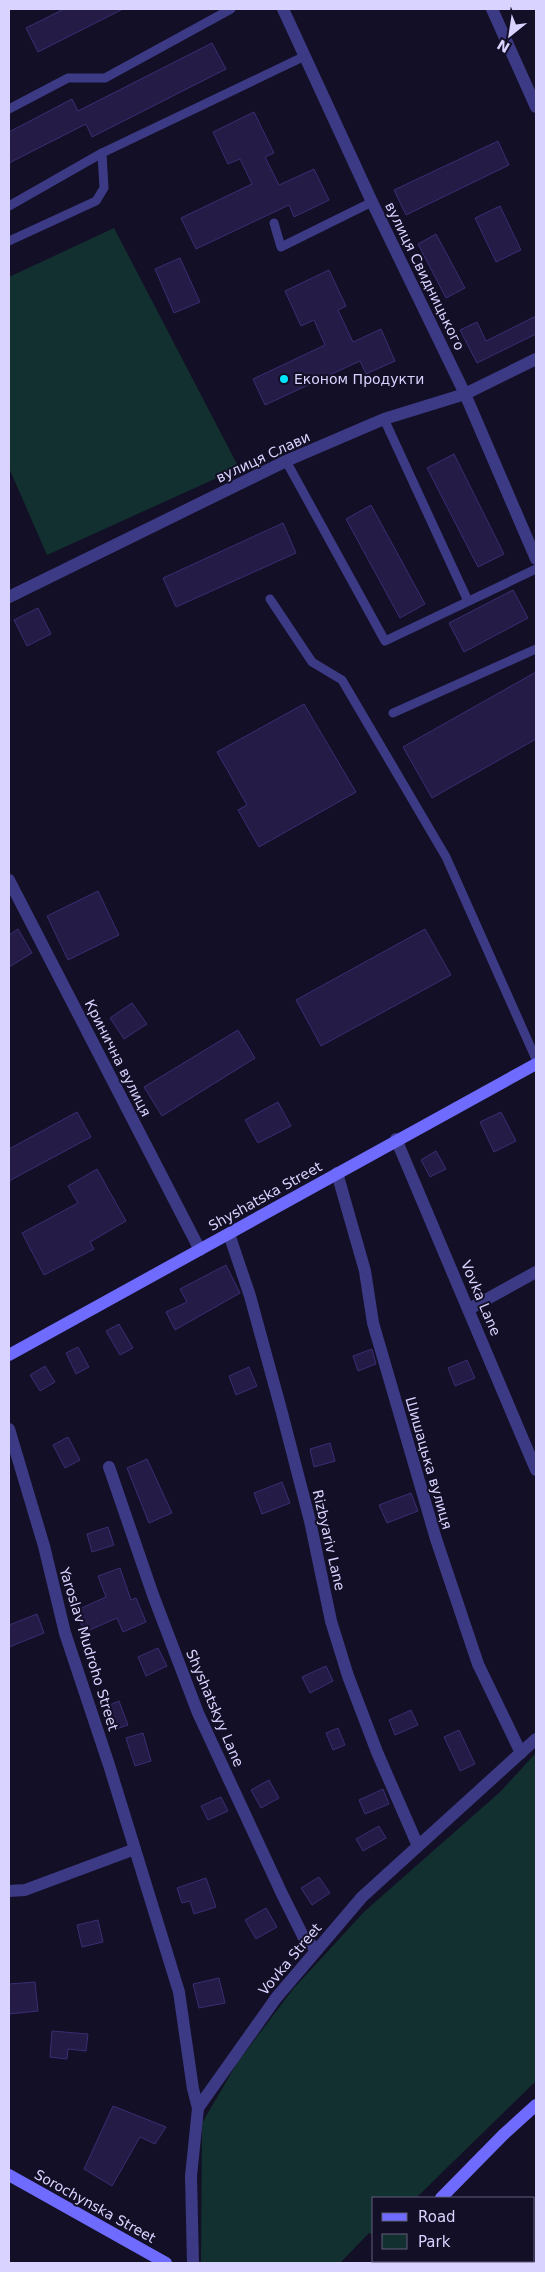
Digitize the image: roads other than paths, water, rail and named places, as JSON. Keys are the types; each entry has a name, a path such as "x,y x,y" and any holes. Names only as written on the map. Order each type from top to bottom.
{"street":[{"name":"вулиця Свидницького","path":"283,9 372,202 465,394 536,559"},
{"path":"492,9 536,107"},
{"name":"вулиця Слави","path":"9,597 286,461 384,419 465,394 536,359"},
{"name":"Кринична вулиця","path":"9,880 200,1250"},
{"name":"Shyshatska Street","path":"9,1355 229,1234 396,1139 536,1064"},
{"name":"Vovka Lane","path":"396,1139 536,1470"},
{"name":"Шишацька вулиця","path":"337,1173 364,1271 373,1323 436,1540 478,1664 521,1753"},
{"name":"Rizbyariv Lane","path":"229,1234 250,1296 287,1431 310,1521 331,1621 348,1676 371,1736 418,1846"},
{"path":"469,1310 536,1272"},
{"name":"Yaroslav Mudroho Street","path":"9,1429 44,1546 65,1632 179,1992 193,2089 198,2108"},
{"name":"Shyshatskyy Lane","path":"109,1467 153,1595 198,1713 304,1938 317,1950"},
{"name":"Vovka Street","path":"193,2263 191,2176 198,2108 276,1998 362,1897 536,1739"},
{"path":"9,1891 25,1890 135,1849"},
{"path":"442,2197 503,2135 536,2106"},
{"name":"Sorochynska Street","path":"9,2175 166,2263"}],"lane":[{"path":"9,109 68,78 105,78 231,9"},
{"path":"9,206 102,153 305,56"},
{"path":"9,242 96,201 104,188 102,153"},
{"path":"274,223 281,247 372,202"},
{"path":"384,419 468,600"},
{"path":"286,461 385,641 536,569"},
{"path":"270,598 312,662 342,680 446,857 536,1058"},
{"path":"392,713 536,650"}],"place":[{"name":"Економ Продукти","path":"284,379"}]}
